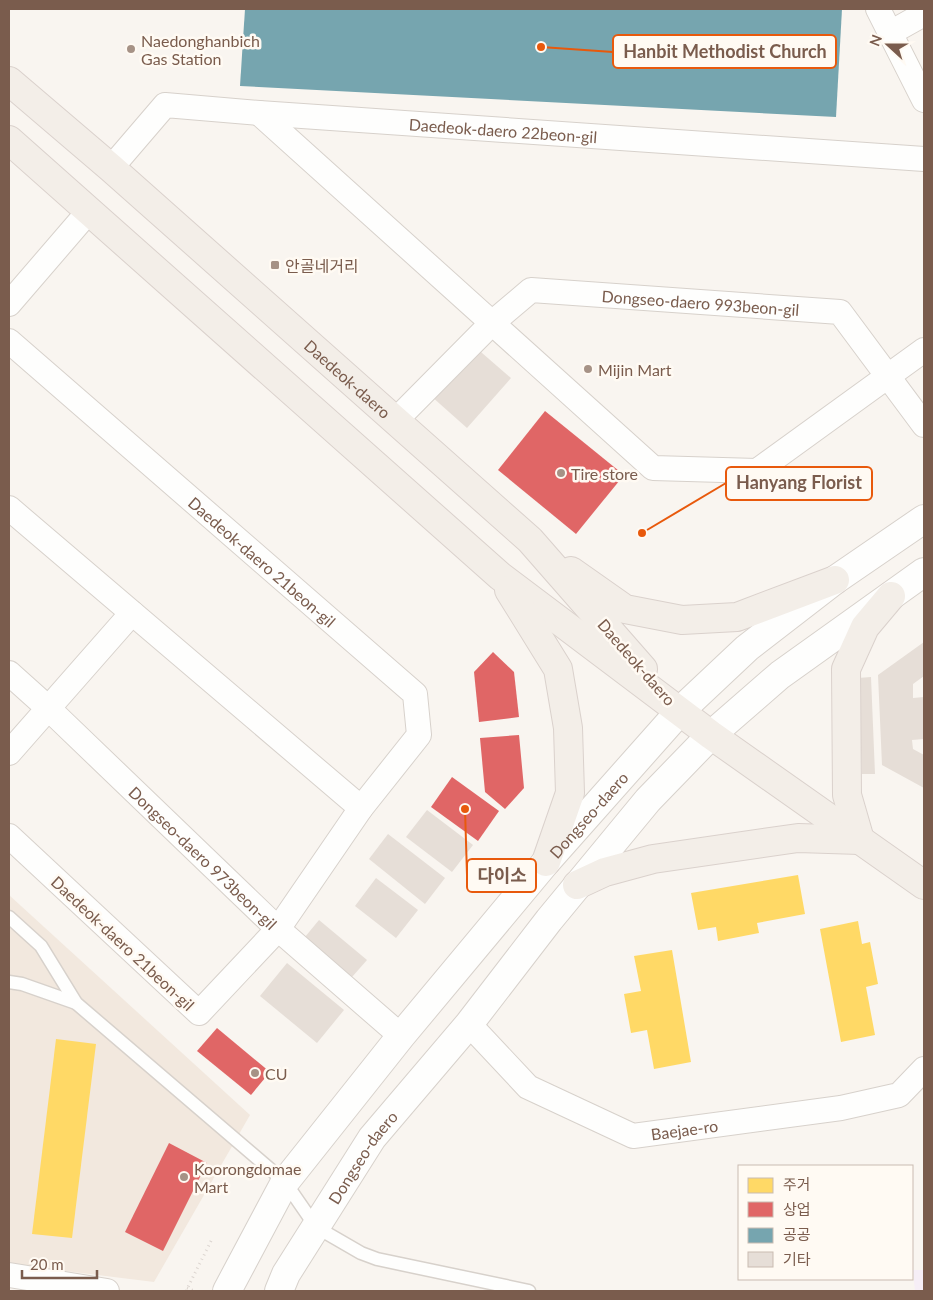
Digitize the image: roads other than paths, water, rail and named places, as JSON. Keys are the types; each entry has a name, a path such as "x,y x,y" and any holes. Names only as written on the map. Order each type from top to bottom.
{"main road":[{"name":"Daedeok-daero","path":"9,81 111,168 530,540 680,711"},
{"name":"Daedeok-daero","path":"9,140 500,576 680,711"},
{"path":"530,540 625,609 682,620 737,617 835,580"},
{"path":"500,576 558,669 568,728 570,793 546,862"},
{"path":"860,840 847,795 846,669 865,627 891,596"},
{"path":"680,711 711,736 924,885"},
{"path":"577,886 605,872 653,859 798,838 860,840"}],"street":[{"path":"878,9 924,100"},
{"path":"890,33 924,14"},
{"name":"Daedeok-daero 22beon-gil","path":"111,168 165,105 924,159"},
{"path":"259,113 653,468 757,471 924,350"},
{"path":"9,304 89,211"},
{"name":"Dongseo-daero 993beon-gil","path":"395,421 492,323 531,290 840,312 924,425"},
{"name":"Daedeok-daero 21beon-gil","path":"9,341 415,694 420,735 361,808 278,929 199,1013 9,836"},
{"path":"9,508 361,808"},
{"name":"Dongseo-daero","path":"227,1291 285,1182 400,1036 546,862 680,711 747,648 835,580 924,519"},
{"name":"Dongseo-daero","path":"279,1291 286,1274 372,1138 469,1024 549,920 648,800 711,736 780,675 924,572"},
{"path":"9,754 132,613"},
{"name":"Dongseo-daero 973beon-gil","path":"9,673 48,708 278,929 400,1036"},
{"name":"Baejae-ro","path":"469,1024 528,1087 633,1136 841,1108 899,1095 924,1069"},
{"path":"9,1275 107,1291"}],"lane":[{"path":"9,917 41,946 76,1003 285,1182 316,1227 361,1253 377,1259 529,1291"},
{"path":"9,982 22,984 76,1003"}],"place":[{"name":"Hanbit Methodist Church","path":"541,47"},
{"name":"Naedonghanbich Gas Station","path":"131,49"},
{"name":"안골네거리","path":"275,265"},
{"name":"Mijin Mart","path":"588,369"},
{"name":"Tire store","path":"561,473"},
{"name":"Hanyang Florist","path":"642,533"},
{"name":"다이소","path":"465,809"},
{"name":"CU","path":"255,1073"},
{"name":"Koorongdomae Mart","path":"184,1177"}]}
